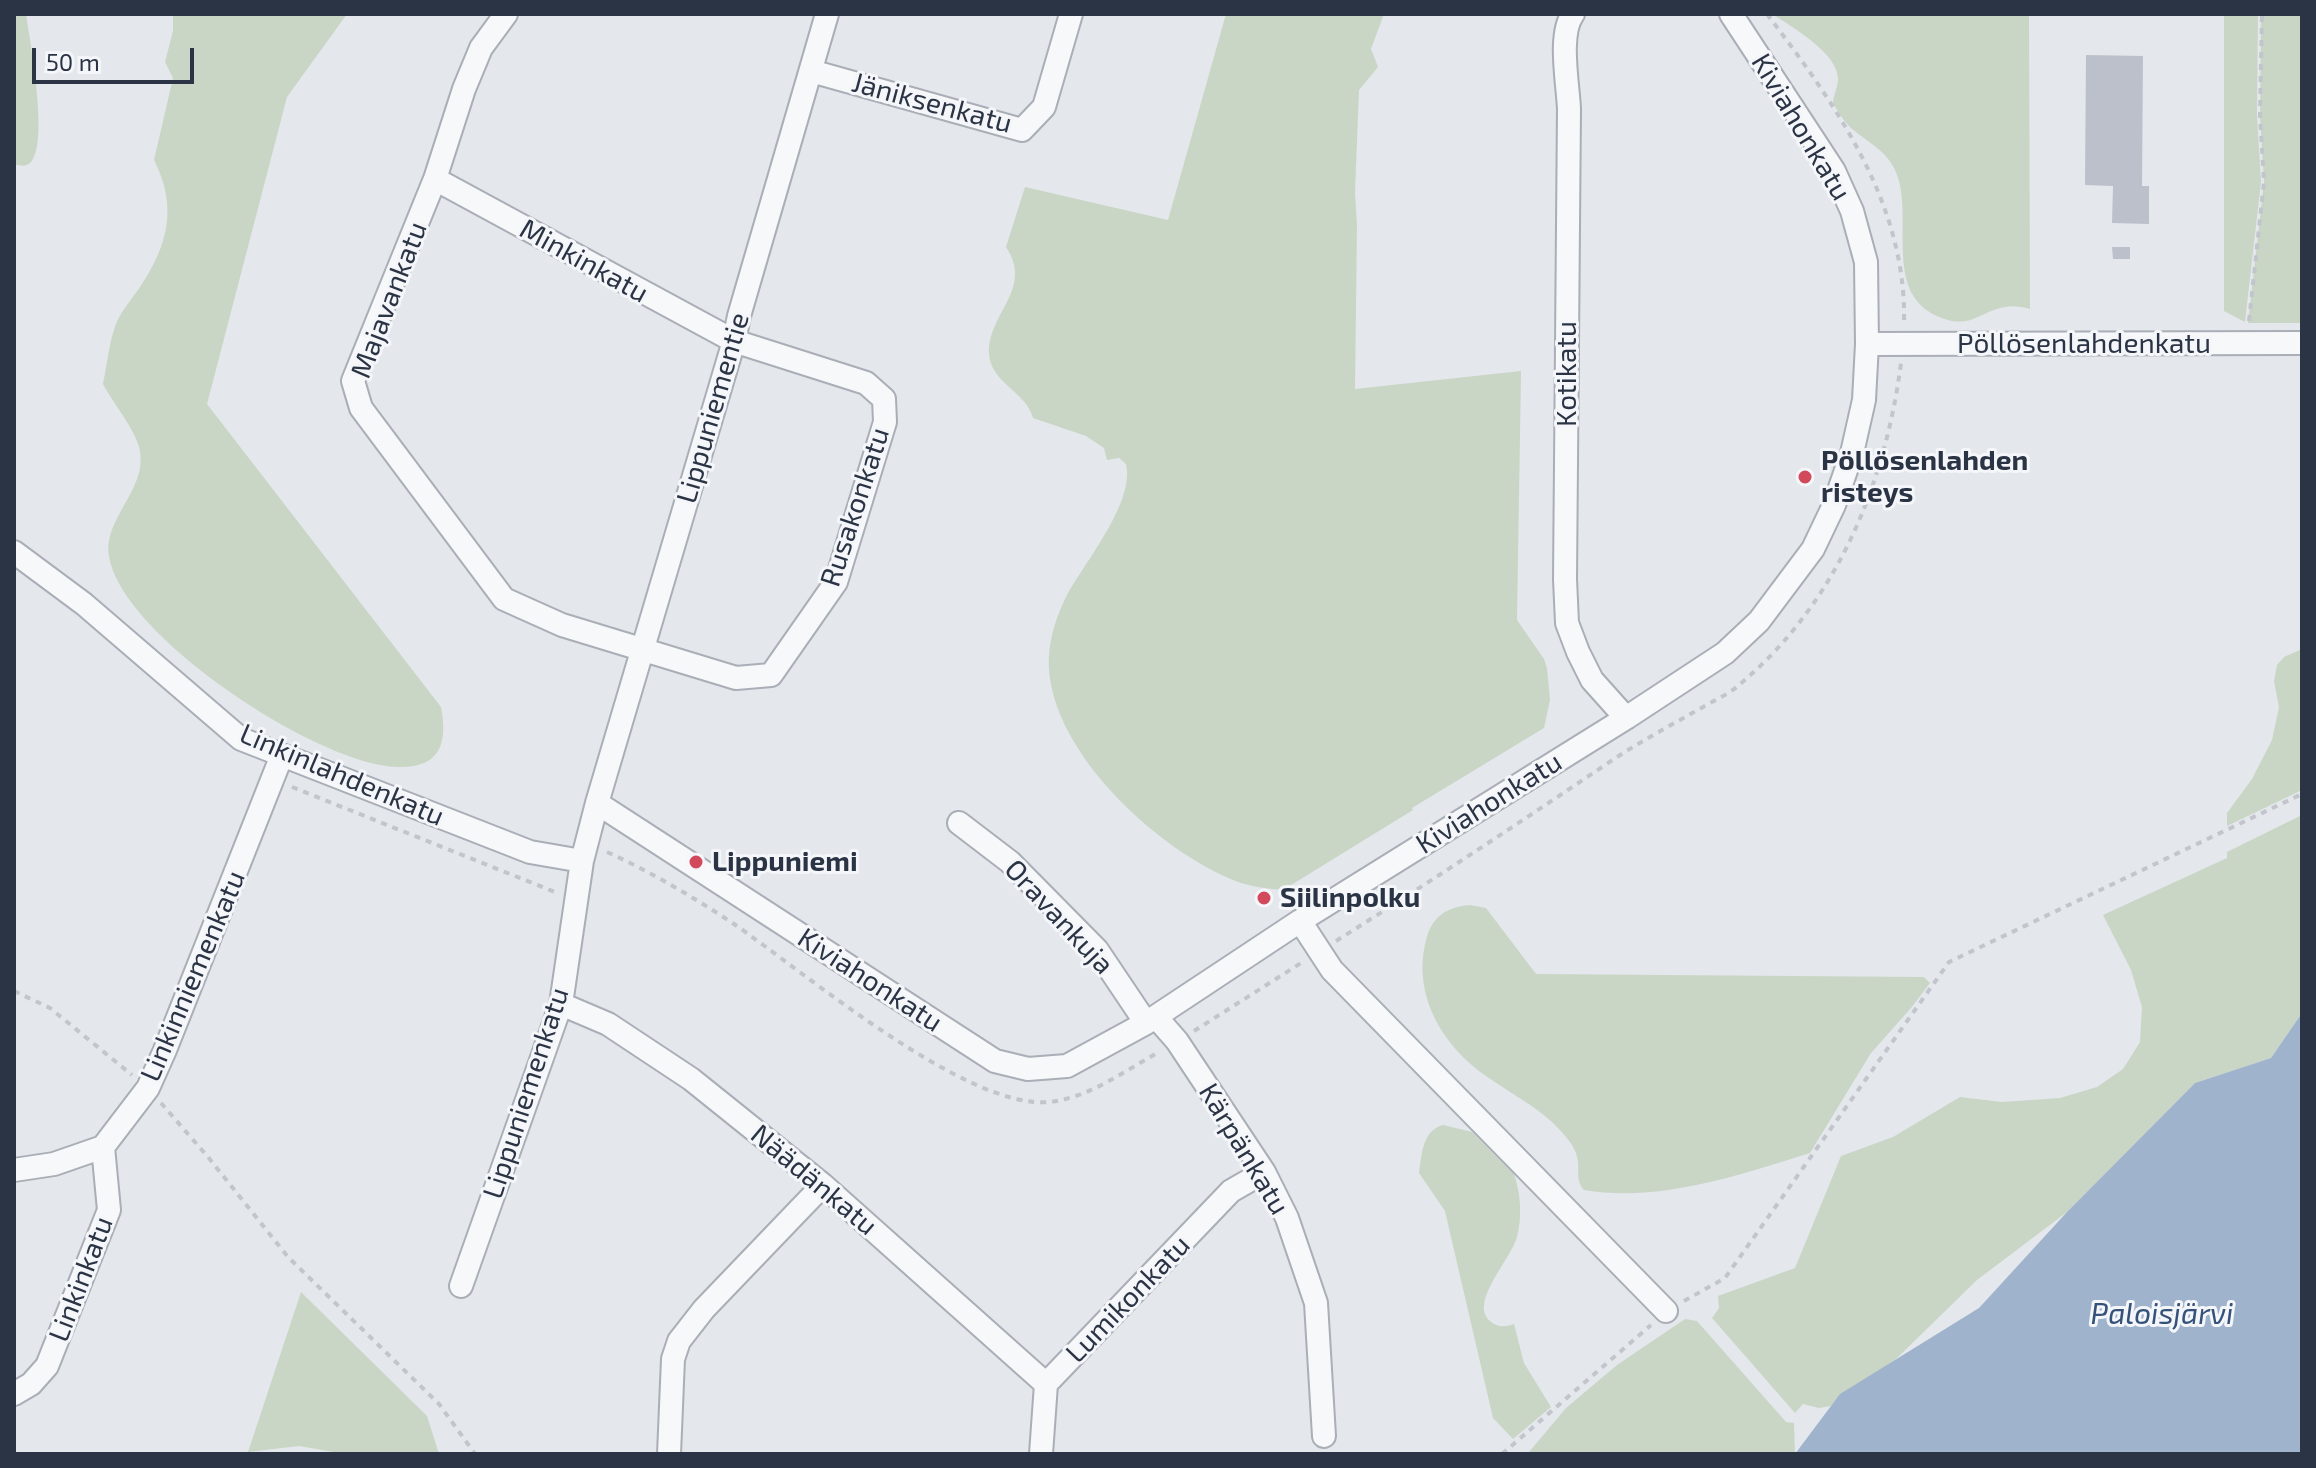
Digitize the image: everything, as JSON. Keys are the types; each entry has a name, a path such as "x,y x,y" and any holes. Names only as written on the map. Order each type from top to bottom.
{"street":[{"name":"Majavankatu","path":"506,14 481,48 464,89 435,179 353,381 361,408 504,599 562,625 643,650"},
{"name":"Lippuniementie","path":"597,803 827,14"},
{"name":"Jäniksenkatu","path":"811,71 1022,130 1044,107 1071,14"},
{"name":"Kotikatu","path":"1573,14 1568,22 1565,45 1569,109 1567,623 1592,680 1626,718"},
{"name":"Kiviahonkatu","path":"597,803 995,1061 1028,1069 1067,1066 1151,1020 1300,921 1725,653 1759,621 1813,549 1834,505 1852,453 1864,400 1867,344 1866,262 1852,211 1834,171 1731,14"},
{"name":"Minkinkatu","path":"435,179 734,341"},
{"name":"Rusakonkatu","path":"643,650 736,678 771,675 836,582 885,422 884,399 866,383 734,341"},
{"name":"Pöllösenlahdenkatu","path":"1867,344 2302,343"},
{"name":"Linkinlahdenkatu","path":"14,552 84,604 241,739 530,852 592,855"},
{"name":"Linkinniemenkatu","path":"103,1147 148,1088 282,755"},
{"name":"Lippuniemenkatu","path":"461,1286 561,1004 592,855 597,803"},
{"name":"Oravankuja","path":"959,823 1010,862 1097,950 1151,1020"},
{"path":"1300,921 1332,970 1666,1311"},
{"name":"Näädänkatu","path":"561,1004 608,1024 691,1079 823,1185 1046,1384"},
{"name":"Kärpänkatu","path":"1151,1020 1177,1041 1264,1172 1287,1218 1316,1303 1324,1436"},
{"path":"14,1170 54,1164 103,1147"},
{"name":"Linkinkatu","path":"14,1394 31,1384 47,1366 109,1210 103,1147"},
{"name":"Lumikonkatu","path":"1041,1454 1046,1384 1231,1191 1264,1172"},
{"path":"669,1454 673,1359 679,1341 704,1309 823,1185"}],"path":[{"path":"592,855 643,868 733,924 893,1036 957,1076 1000,1096 1046,1102 1080,1096 1177,1041 1482,848 1631,748 1738,687 1777,649 1817,598 1846,552 1870,500 1896,406 1904,344 1905,296 1889,217 1865,160 1813,75 1767,14"},
{"path":"2246,343 2264,182 2260,116 2262,14"},
{"path":"1502,1454 1666,1311 1725,1278 1949,962 2302,794"},
{"path":"14,991 50,1008 148,1088 288,1257 439,1404 475,1454"}],"green space":[{"path":"14,14 26,14 38,114 36,151 31,162 23,166 14,164"},
{"path":"173,14 347,14 287,97 207,404 441,707 442,743 432,758 423,763 398,767 364,761 322,745 275,721 229,691 185,658 148,623 122,588 109,556 113,528 133,489 141,462 133,432 103,384 116,324 150,271 163,241 168,210 154,160 173,78 165,62 173,31"},
{"path":"1226,14 1384,14 1371,49 1378,67 1359,90 1355,193 1355,389 1521,371 1517,620 1544,659 1550,700 1544,728 1283,890 1241,883 1208,868 1174,846 1139,819 1107,787 1080,752 1060,715 1050,677 1051,640 1067,595 1116,513 1127,479 1126,464 1119,458 1107,460 1104,448 1086,436 1033,418 1023,401 995,372 989,353 995,325 1013,288 1013,262 1006,247 1025,187 1168,220"},
{"path":"1772,14 2029,14 2030,309 2005,307 1959,322 1926,310 1913,295 1906,276 1901,189 1895,170 1881,152 1848,126 1833,104 1838,79 1830,60 1802,33"},
{"path":"2224,14 2258,14 2257,116 2261,182 2245,322 2224,311"},
{"path":"2261,14 2302,14 2302,323 2248,323 2264,182 2260,116"},
{"path":"2302,649 2302,790 2227,826 2227,813 2252,779 2272,740 2279,707 2274,681 2277,665 2284,657"},
{"path":"2302,815 2302,1013 2271,1058 2195,1083 2067,1212 1977,1280 1896,1359 1831,1406 1819,1408 1803,1404 1795,1413 1712,1318 1719,1308 1718,1296 1795,1268 1841,1156 1893,1137 1960,1097 2002,1102 2060,1098 2097,1087 2123,1069 2140,1042 2142,1007 2131,970 2103,915 2227,858 2227,852"},
{"path":"1470,905 1486,908 1536,974 1924,977 1930,983 1871,1053 1810,1153 1727,1178 1670,1190 1612,1193 1584,1190 1579,1180 1576,1153 1563,1133 1543,1114 1470,1064 1434,1017 1423,980 1426,940 1432,925 1442,914"},
{"path":"1443,1125 1472,1132 1514,1174 1518,1189 1520,1214 1517,1237 1487,1292 1485,1313 1496,1325 1514,1324 1524,1363 1551,1407 1513,1439 1493,1418 1445,1211 1419,1173 1427,1138"},
{"path":"301,1292 427,1416 439,1454 345,1454 299,1446 248,1452"},
{"path":"1685,1319 1697,1321 1786,1422 1794,1423 1795,1454 1529,1452 1566,1408 1617,1365"}],"water":[{"name":"Paloisjärvi","path":"2302,1013 2302,1454 1795,1454 1840,1394 1979,1308 2067,1212 2195,1083 2271,1058"}],"building":[{"path":"2086,55 2143,56 2142,186 2149,186 2149,224 2112,223 2113,186 2085,185"},
{"path":"2112,247 2130,247 2130,259 2113,259"}],"place":[{"name":"Pöllösenlahden risteys","path":"1805,477"},
{"name":"Lippuniemi","path":"696,862"},
{"name":"Siilinpolku","path":"1264,898"}]}
